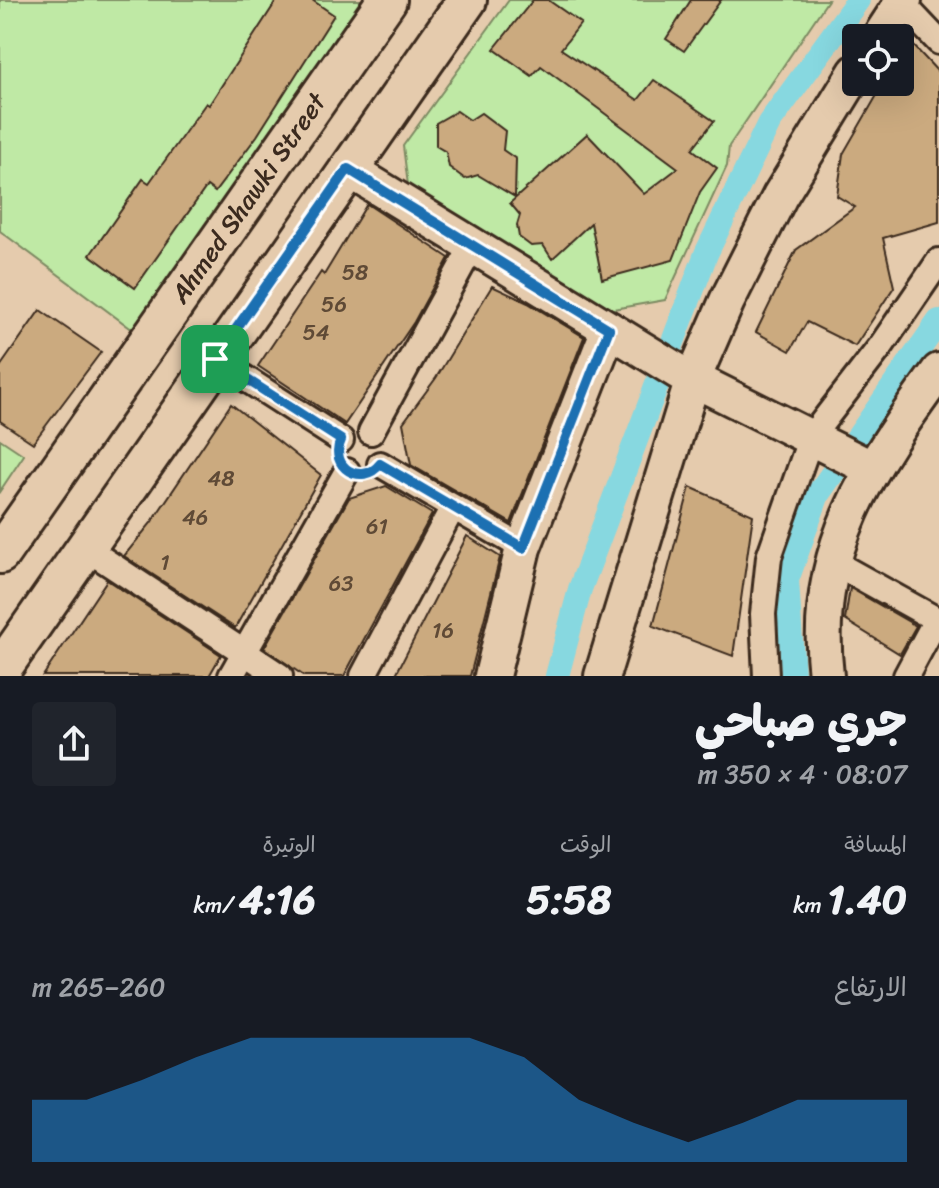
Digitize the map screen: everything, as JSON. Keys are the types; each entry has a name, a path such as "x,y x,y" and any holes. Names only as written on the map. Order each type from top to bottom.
{"main road":[{"name":"Ahmed Shawki Street","path":"0,554 387,0"},
{"path":"0,671 467,0"},
{"path":"0,643 38,614"}],"street":[{"path":"888,24 903,2 939,42"},
{"path":"602,676 686,375 780,196 842,95"},
{"path":"348,169 686,375 865,464"},
{"path":"371,432 473,245"},
{"path":"766,676 763,614 769,557 820,442 939,261"},
{"path":"492,676 523,548 615,332"},
{"path":"215,359 341,440"},
{"path":"826,676 824,635 833,562 865,464 937,378"},
{"path":"351,431 371,432 384,449 380,464 369,474 347,471 339,460 341,440 351,431"},
{"path":"380,464 523,548"},
{"path":"231,676 347,471"},
{"path":"363,676 453,507"},
{"path":"84,547 280,676"},
{"path":"833,562 937,620 906,676"}],"green space":[{"path":"0,0 372,0 137,333 0,231"},
{"path":"509,0 828,0 729,146 727,166 665,300 602,311 408,185 403,146"},
{"path":"0,439 24,455 0,491"}],"building":[{"path":"277,0 312,0 334,15 257,136 215,192 207,186 135,288 90,255 143,179 149,183 206,103 209,105"},
{"path":"533,0 548,0 581,23 561,49 638,100 654,80 714,121 692,149 717,168 700,192 673,260 602,279 591,223 552,259 543,245 531,246 519,237 517,225 520,215 510,203 587,134 644,194 678,168 541,66 532,76 494,49"},
{"path":"691,0 721,0 684,51 666,39"},
{"path":"914,46 939,73 939,222 883,238 894,287 855,346 807,322 790,351 756,332 796,250 855,207 837,196 843,154 877,96 914,96"},
{"path":"457,111 470,120 481,113 505,131 503,150 516,159 515,197 478,175 465,179 449,167 446,152 436,146 436,123"},
{"path":"367,204 449,258 414,322 345,424 258,366 321,272 324,275"},
{"path":"492,286 528,303 584,337 511,523 411,465 403,423 436,378"},
{"path":"40,310 101,352 33,443 0,421 0,367"},
{"path":"231,404 321,475 235,628 124,556 151,523"},
{"path":"386,486 432,514 344,676 304,676 264,648 349,498"},
{"path":"690,487 753,515 733,656 653,626"},
{"path":"467,536 500,557 470,676 395,676"},
{"path":"107,580 221,655 209,676 43,676"},
{"path":"850,588 916,626 900,654 845,620"}],"waterway":[{"path":"557,676 580,589 706,254 769,123 858,0"},
{"path":"793,676 787,580 818,494 939,321"}],"route":[{"path":"348,169 609,329 523,548 380,464 369,474 347,471 339,460 341,440 215,359 348,169"}]}
